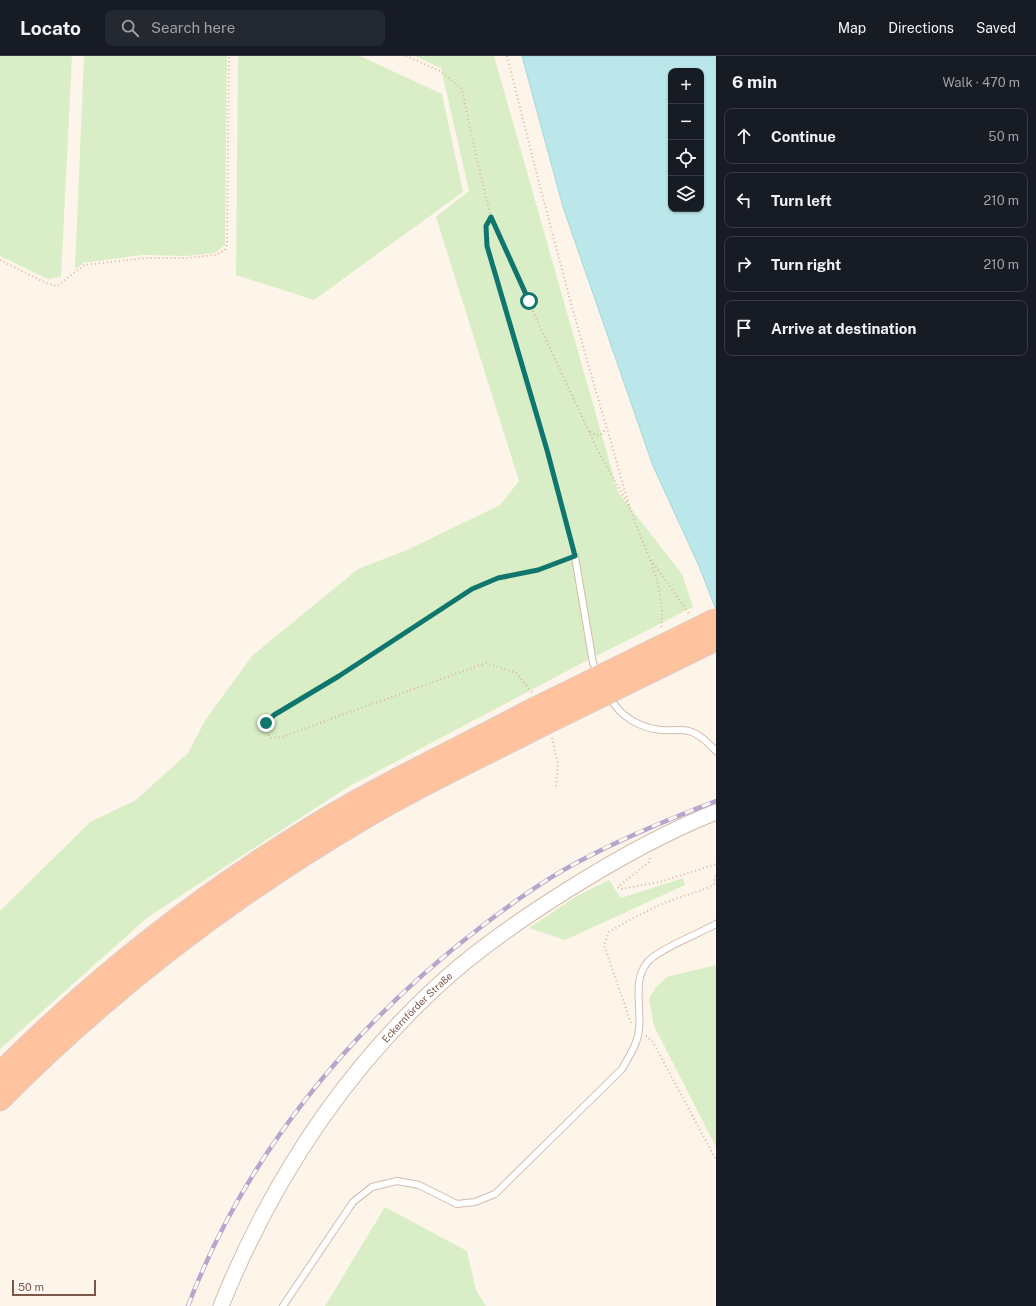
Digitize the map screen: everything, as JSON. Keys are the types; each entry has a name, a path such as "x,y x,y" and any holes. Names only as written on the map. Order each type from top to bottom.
{"highway":[{"path":"0,1100 44,1055 122,986 208,919 255,886 364,818 539,717 716,619"},
{"path":"0,1073 25,1048 114,969 182,916 299,834 354,802 539,717 716,640"}],"street":[{"name":"Eckernförder Straße","path":"221,1306 233,1276 261,1218 304,1143 356,1072 392,1031 433,990 474,956 536,910 649,842 674,829 716,812"}],"lane":[{"path":"575,556 593,663 603,682"},
{"path":"606,689 616,708 634,722 659,730 689,732 705,739 716,751"},
{"path":"283,1306 353,1202 372,1187 397,1181 419,1185 457,1204 475,1202 495,1194 622,1069 634,1047 639,1030 639,983 644,967 653,957 716,924"}],"path":[{"path":"0,260 46,283 57,286 84,265 146,258 187,258 209,256 216,255 226,250 228,244 230,56"},
{"path":"406,56 440,71 462,89 491,217 598,451 631,510"},
{"path":"507,56 543,200 606,426 631,510 658,584 663,615 660,636"},
{"path":"491,217 486,226 487,246 547,450 575,556 538,570 498,578 472,589 339,676 274,715 266,723 270,738 281,737 486,663 516,672 555,745 558,764 556,788"},
{"path":"589,431 596,436 601,435 606,426"},
{"path":"648,556 694,620"},
{"path":"649,842 652,849 649,862 618,887 621,889 663,881 716,864"},
{"path":"716,874 714,884 710,888 664,903 635,917 609,932 604,945 629,1021 653,1042 716,1160"}],"green space":[{"path":"0,56 72,56 61,277 48,279 0,256"},
{"path":"84,56 227,56 225,245 215,253 186,256 142,255 83,263 75,269"},
{"path":"238,56 360,56 442,94 463,192 314,300 236,275"},
{"path":"415,56 494,56 618,492 682,574 693,607 584,662 348,787 148,917 0,1049 0,911 90,822 136,800 188,753 206,719 252,656 358,569 407,550 500,505 519,481 436,217 469,191 441,68"},
{"path":"683,878 685,885 565,940 529,928 577,896 609,880 621,898"},
{"path":"716,965 716,1147 654,1026 649,999 656,987 667,977"},
{"path":"385,1207 467,1251 476,1290 486,1306 325,1306"}],"water":[{"path":"522,56 716,56 716,610 699,566 653,466 563,207"}],"railway":[{"path":"188,1306 212,1251 239,1198 271,1147 307,1098 345,1052 387,1009 431,968 477,930 539,885 595,853 663,822 716,801"}],"route":[{"path":"266,723 274,715 339,676 472,589 498,578 538,570 575,556 547,450 487,246 486,226 491,217 496,232 529,301"}]}
